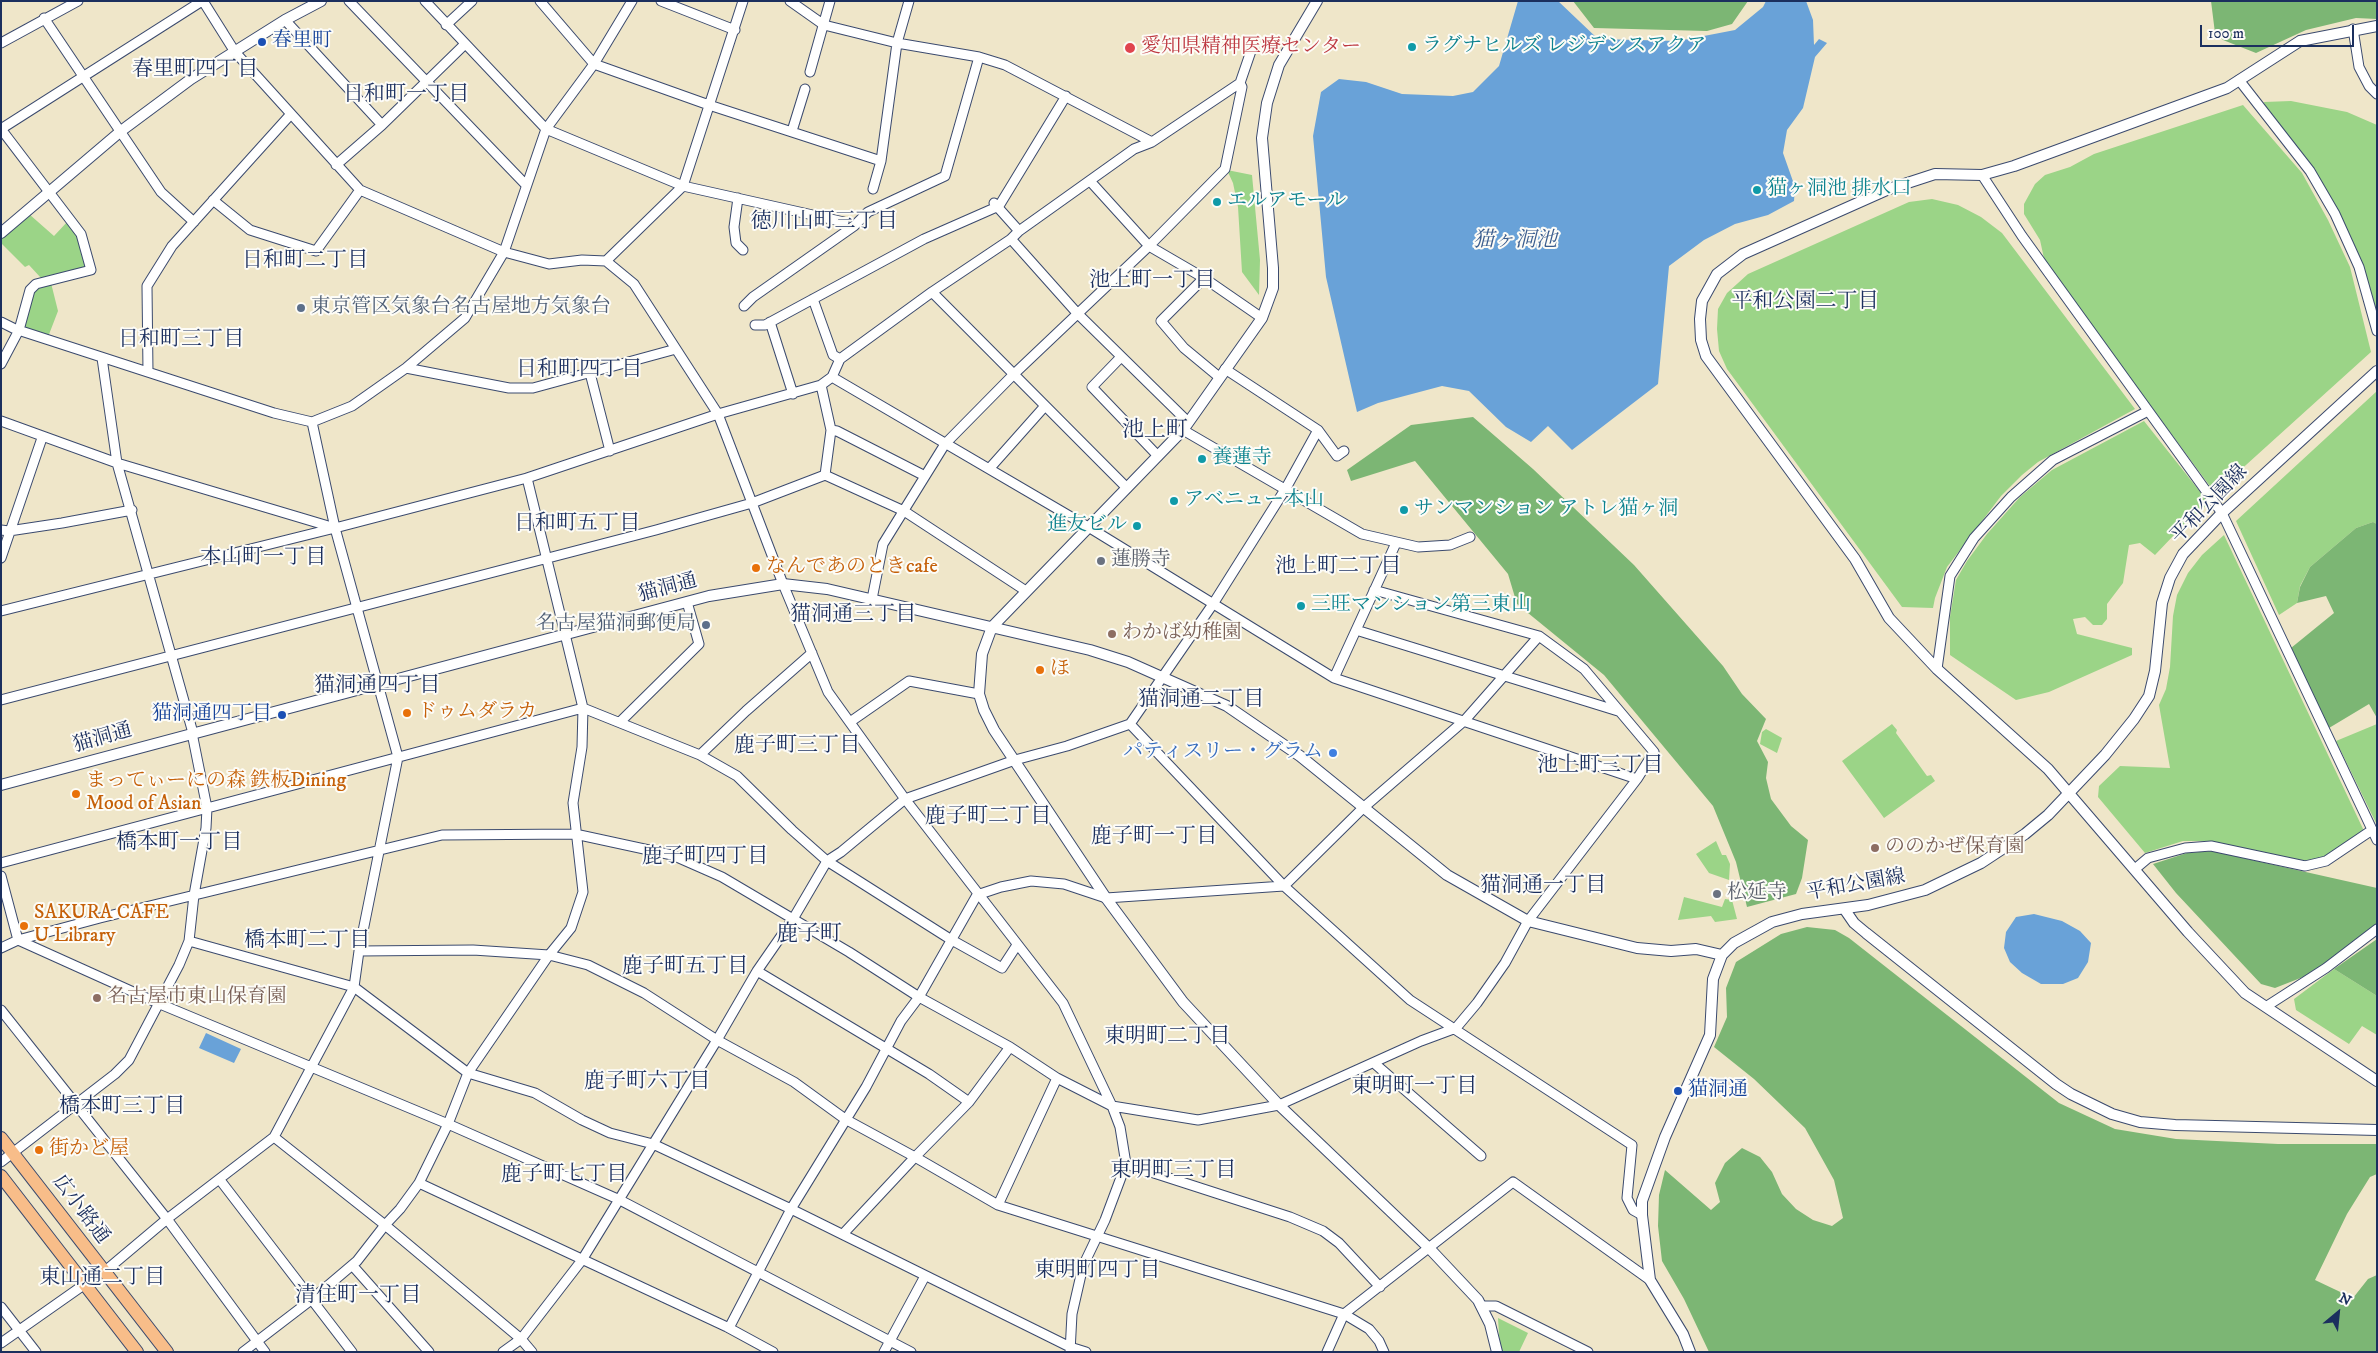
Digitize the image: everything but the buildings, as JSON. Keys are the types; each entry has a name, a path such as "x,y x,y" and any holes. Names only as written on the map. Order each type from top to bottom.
{"main road":[{"name":"広小路通","path":"1,1138 167,1352"},
{"name":"広小路通","path":"1,1176 137,1352"}],"street":[{"path":"1,43 78,1"},
{"path":"1,364 20,330 30,290 36,284 91,270 81,234 50,190 1,129 202,1 234,52 360,190 504,252 549,264 582,260 606,261 634,284 718,414 783,584 828,692 977,895 1063,1003 1112,1106 1120,1127 1126,1164 1083,1266 1072,1314 1070,1349"},
{"path":"1,233 121,131 191,79 286,20 321,1"},
{"path":"349,1 526,185"},
{"path":"424,1 546,129 683,186 844,222"},
{"path":"446,25 472,1"},
{"path":"540,1 594,64 709,105 881,161"},
{"path":"1,322 102,358 274,414 312,422 352,406 406,368 464,318 504,252 546,129 594,64 632,1"},
{"path":"661,1 735,30"},
{"path":"606,261 683,186 743,1"},
{"path":"790,1 824,25 898,43 978,57 1005,65 1152,142"},
{"path":"810,72 830,1"},
{"path":"873,189 881,161 898,43 909,1"},
{"path":"1317,1 1279,65 1267,103 1262,138 1273,288 1262,318 1185,425 1158,456 992,627 982,654 979,694 984,710 1015,760 1106,898 1183,1002 1279,1104 1430,1249 1481,1306 1490,1324 1497,1352"},
{"path":"44,18 161,192 194,222"},
{"path":"286,20 382,124"},
{"path":"2377,26 2353,29 2300,42 2227,88 2014,166 1982,175 1935,174 1902,184 1743,254 1717,274 1702,302 1700,319 1701,340 1706,356 1714,370 1855,559 1889,618 1937,669 2048,769 2226,975 2245,993 2377,1080"},
{"path":"2353,29 2359,67 2369,86 2377,94"},
{"path":"336,164 382,124 464,45"},
{"path":"872,599 883,544 945,444 1013,375 1149,246 1225,170 1242,87 1240,84 1251,51"},
{"path":"744,306 753,297 854,226 868,212 945,176 978,57"},
{"path":"2239,80 2310,171 2335,214 2359,266 2377,331"},
{"path":"1,611 150,575 527,478 718,414 821,385 832,377 840,359 932,292 1011,239 1019,231 1134,149 1152,142 1240,84"},
{"path":"792,131 805,89"},
{"path":"755,325 765,325 924,238 996,204 1066,96"},
{"path":"148,372 147,286 172,246 290,114"},
{"path":"1982,175 2022,236 2222,513 2377,840"},
{"path":"1090,181 1149,246 1204,278 1262,318"},
{"path":"213,200 250,230 316,251 360,190"},
{"path":"738,198 735,235 736,243 743,250"},
{"path":"996,204 1019,231"},
{"path":"1011,239 1077,313 1185,425 1362,534 1396,543 1436,548 1470,537"},
{"path":"1204,278 1161,321 1184,348 1318,430 1337,456 1344,452"},
{"path":"932,292 1127,488"},
{"path":"813,299 833,355 840,359"},
{"path":"770,322 794,394"},
{"path":"406,368 509,388 533,388 676,349"},
{"path":"1121,357 1092,387 1158,456"},
{"path":"1,1162 116,1074 129,1060 160,1004 189,941 194,895 206,828 207,808 192,733 132,510 117,463 102,358"},
{"name":"平和公園線","path":"1722,954 1734,943 1772,922 1802,914 1845,910 1926,890 1953,878 2025,834 2070,794 2130,725 2149,696 2155,672 2162,602 2170,578 2183,554 2222,513 2377,371"},
{"path":"590,373 610,451"},
{"path":"832,377 1090,528 1334,678 1465,720 1637,779"},
{"path":"821,385 831,430 825,475"},
{"path":"988,469 1045,406"},
{"path":"1937,669 1950,576 1974,538 2011,497 2053,460 2148,411"},
{"path":"1,421 42,438 117,463 335,528"},
{"path":"104,1272 167,1219 274,1137 354,987 359,950 398,757 335,528 312,422"},
{"path":"831,430 837,430 925,476"},
{"path":"503,1352 521,1339 582,1260 717,1040 757,971 793,919 827,861 841,852 905,799 1015,760 1067,746 1130,724 1165,677 1213,604 1286,488 1318,430"},
{"path":"1,558 5,531 42,438"},
{"path":"1,700 170,654 356,608 752,503 825,475 904,511 1026,591"},
{"path":"243,1352 311,1300 352,1265 419,1183 448,1124 468,1073 549,955 570,928 583,892 581,856 575,834 573,802 582,747 582,708 566,634 527,478"},
{"path":"5,531 132,510"},
{"path":"1334,678 1396,543"},
{"name":"猫洞通","path":"1,785 377,683 710,596 783,584 827,589 1090,650 1165,677 1227,706 1300,756 1447,875 1528,921 1637,948 1671,951 1696,949 1722,954"},
{"path":"1,948 18,940 442,835 575,834 672,855 722,878 919,996 1010,1047 1057,1078 1112,1106 1198,1120 1279,1104 1421,1041 1456,1028 1477,1003 1504,963 1528,921 1637,779 1654,752 1584,669 1539,636 1374,590"},
{"path":"620,722 699,644 687,602"},
{"path":"1356,630 1619,712"},
{"path":"729,1328 791,1209 866,1087 901,1021 919,996 950,939 977,895 1001,886 1031,881 1064,884 1106,898 1284,886 1363,808 1465,720 1539,636"},
{"path":"700,755 746,711 812,653"},
{"path":"850,722 909,681 979,694"},
{"path":"1,863 582,708 700,755 737,776 827,861 950,939 1002,968 1017,945"},
{"path":"1130,724 1284,886 1410,1000 1456,1028 1632,1145 1627,1198 1633,1210 1642,1215"},
{"path":"2135,870 2148,858 2185,848 2211,846 2305,866 2326,861 2372,830"},
{"path":"1,876 18,940"},
{"path":"1845,910 1854,923 1873,939 2049,1078 2071,1094 2112,1114 2140,1122 2175,1125 2377,1130"},
{"path":"2267,1006 2326,968 2377,928"},
{"path":"18,940 160,1004 448,1124 620,1200 911,1352"},
{"path":"189,941 354,987 468,1073 535,1093 582,1120 610,1133 653,1144 842,1234 1070,1349 1086,1352"},
{"path":"359,950 474,950 549,955 588,965 644,993 717,1040 794,1082 845,1119 998,1205 1344,1314 1369,1329 1379,1341 1384,1352"},
{"path":"1650,1280 1642,1201 1665,1137 1710,1035 1713,979 1722,954"},
{"path":"757,971 930,1074 969,1102"},
{"path":"1,1010 167,1219 265,1352"},
{"path":"842,1234 969,1102 1010,1047"},
{"path":"1374,1063 1481,1156"},
{"path":"998,1205 1057,1078"},
{"path":"274,1137 521,1339 532,1352"},
{"path":"1126,1164 1281,1214 1323,1231 1339,1243 1380,1287"},
{"path":"220,1180 352,1352"},
{"path":"1327,1352 1344,1314 1430,1249 1513,1182 1650,1280 1683,1334 1690,1352"},
{"path":"419,1183 729,1328 773,1352"},
{"path":"352,1265 429,1352"},
{"path":"884,1352 925,1276"},
{"path":"1,1343 85,1284"},
{"path":"1481,1306 1496,1306 1588,1352"},
{"path":"1,1307 36,1352"}],"green space":[{"path":"1573,1 1748,1 1732,24 1707,31 1594,28"},
{"path":"2211,1 2377,1 2377,19 2356,18 2306,30 2256,53 2223,40 2215,33"},
{"path":"2291,101 2347,112 2377,125 2377,315 2364,270 2340,214 2326,190 2265,108 2264,102"},
{"path":"2243,105 2302,173 2328,220 2350,267 2371,352 2215,493 2045,263 2040,240 2024,214 2024,204 2035,184 2045,175 2070,167 2094,154"},
{"path":"1227,170 1252,175 1260,260 1259,295 1242,272 1238,207 1233,183"},
{"path":"1932,199 1958,205 1981,217 2002,233 2135,409 2038,462 2022,475 2001,496 1947,567 1933,608 1902,607 1727,369 1719,351 1718,309 1727,293 1748,274 1909,202"},
{"path":"29,214 54,236 68,221 79,238 87,267 41,278 29,265 25,267 1,243 1,238"},
{"path":"51,283 58,311 48,337 27,330 23,325 32,291 37,286"},
{"path":"2377,391 2377,524 2373,522 2356,528 2310,567 2300,586 2297,603 2279,615 2236,521"},
{"path":"1473,417 1533,469 1634,565 1723,666 1742,694 1766,719 1757,741 1768,762 1766,778 1771,799 1791,826 1808,840 1802,878 1796,894 1747,907 1736,862 1713,806 1604,675 1517,604 1508,574 1415,461 1351,481 1347,470 1411,425"},
{"path":"2144,421 2209,503 2155,555 2140,543 2129,545 2123,583 2107,604 2107,619 2102,625 2093,625 2085,617 2073,619 2077,634 2132,648 2132,655 2049,692 2016,700 1950,655 1950,617 1956,580 1987,534 2020,497 2052,470"},
{"path":"2373,522 2377,524 2377,718 2369,704 2329,728 2291,648 2334,613 2326,596 2297,603 2300,587 2310,567 2356,528"},
{"path":"2224,535 2364,831 2320,859 2302,861 2205,841 2183,841 2145,853 2098,797 2099,786 2120,766 2170,768 2159,705 2166,689 2170,667 2173,616 2177,595 2188,573 2202,555"},
{"path":"1892,724 1897,730 1896,733 1927,776 1931,775 1935,781 1884,818 1842,761"},
{"path":"2377,724 2377,825 2336,741"},
{"path":"1766,729 1782,738 1777,753 1760,744 1762,732"},
{"path":"1716,841 1722,855 1726,855 1730,864 1729,880 1709,873 1696,854"},
{"path":"2212,851 2377,888 2377,925 2326,968 2275,988 2261,984 2176,893 2153,864 2187,853"},
{"path":"1684,897 1722,907 1725,899 1732,900 1737,919 1715,922 1711,916 1678,920"},
{"path":"1807,927 1835,930 1849,938 2059,1103 2115,1129 2176,1139 2278,1144 2377,1144 2377,1174 2370,1177 2347,1214 2315,1280 2353,1298 2368,1279 2377,1275 2377,1352 1709,1352 1684,1299 1662,1261 1658,1226 1659,1195 1665,1170 1711,1210 1720,1202 1715,1183 1725,1163 1742,1148 1760,1157 1772,1172 1782,1194 1796,1209 1813,1220 1832,1226 1843,1218 1834,1180 1805,1128 1754,1079 1714,1047 1727,1017 1726,988 1736,962 1781,934"},
{"path":"2377,939 2377,996 2334,969"},
{"path":"2334,969 2377,996 2377,1035 2362,1026 2349,1044 2296,1010 2294,999"},
{"path":"1498,1318 1528,1333 1519,1352 1500,1352"}],"water":[{"name":"猫ヶ洞池","path":"1518,1 1558,1 1598,39 1678,41 1735,30 1763,7 1766,1 1806,1 1813,20 1814,45 1819,39 1827,43 1815,57 1803,108 1787,130 1783,153 1795,187 1794,201 1768,215 1735,224 1704,240 1669,266 1658,384 1572,450 1548,426 1531,442 1506,427 1469,391 1442,386 1378,403 1357,412 1326,277 1313,136 1321,92 1339,79 1366,82 1402,94 1453,96 1473,92 1499,66"},
{"path":"2034,914 2062,921 2080,931 2091,943 2088,962 2078,978 2063,984 2041,984 2022,973 2010,962 2004,948 2006,932 2016,917"},
{"path":"206,1033 241,1049 234,1063 199,1048"}],"place":[{"name":"春里町","path":"262,42"},
{"name":"ラグナヒルズ レジデンスアクア","path":"1412,47"},
{"name":"愛知県精神医療センター","path":"1130,48"},
{"name":"猫ヶ洞池 排水口","path":"1757,190"},
{"name":"エルアモール","path":"1217,202"},
{"name":"東京管区気象台名古屋地方気象台","path":"301,308"},
{"name":"養蓮寺","path":"1202,459"},
{"name":"アベニュー本山","path":"1174,501"},
{"name":"サンマンション アトレ猫ヶ洞","path":"1404,510"},
{"name":"進友ビル","path":"1137,526"},
{"name":"蓮勝寺","path":"1101,561"},
{"name":"なんであのときcafe","path":"756,568"},
{"name":"三旺マンション第三東山","path":"1301,606"},
{"name":"名古屋猫洞郵便局","path":"706,625"},
{"name":"わかば幼稚園","path":"1112,634"},
{"name":"ほ","path":"1040,670"},
{"name":"ドゥムダラカ","path":"407,713"},
{"name":"猫洞通四丁目","path":"282,715"},
{"name":"パティスリー・グラム","path":"1333,753"},
{"name":"まってぃーにの森 鉄板Dining Mood of Asian","path":"76,794"},
{"name":"ののかぜ保育園","path":"1875,848"},
{"name":"松延寺","path":"1717,894"},
{"name":"SAKURA CAFE U Library","path":"24,926"},
{"name":"名古屋市東山保育園","path":"97,998"},
{"name":"猫洞通","path":"1678,1091"},
{"name":"街かど屋","path":"39,1150"}],"district":[{"name":"春里町四丁目","path":"195,71"},
{"name":"日和町一丁目","path":"406,96"},
{"name":"徳川山町三丁目","path":"824,223"},
{"name":"日和町二丁目","path":"305,262"},
{"name":"池上町一丁目","path":"1152,282"},
{"name":"平和公園二丁目","path":"1805,303"},
{"name":"日和町三丁目","path":"181,341"},
{"name":"日和町四丁目","path":"579,371"},
{"name":"池上町","path":"1155,431"},
{"name":"日和町五丁目","path":"577,525"},
{"name":"本山町一丁目","path":"263,559"},
{"name":"池上町二丁目","path":"1338,568"},
{"name":"猫洞通三丁目","path":"853,616"},
{"name":"猫洞通四丁目","path":"377,687"},
{"name":"猫洞通二丁目","path":"1201,701"},
{"name":"鹿子町三丁目","path":"797,747"},
{"name":"池上町三丁目","path":"1600,767"},
{"name":"鹿子町二丁目","path":"988,818"},
{"name":"鹿子町一丁目","path":"1154,838"},
{"name":"橋本町一丁目","path":"179,844"},
{"name":"鹿子町四丁目","path":"705,858"},
{"name":"猫洞通一丁目","path":"1543,887"},
{"name":"鹿子町","path":"809,935"},
{"name":"橋本町二丁目","path":"307,942"},
{"name":"鹿子町五丁目","path":"685,968"},
{"name":"東明町二丁目","path":"1167,1038"},
{"name":"鹿子町六丁目","path":"647,1083"},
{"name":"東明町一丁目","path":"1414,1088"},
{"name":"橋本町三丁目","path":"122,1108"},
{"name":"東明町三丁目","path":"1173,1172"},
{"name":"鹿子町七丁目","path":"564,1176"},
{"name":"東明町四丁目","path":"1097,1272"},
{"name":"東山通二丁目","path":"102,1279"},
{"name":"清住町一丁目","path":"358,1297"}]}
